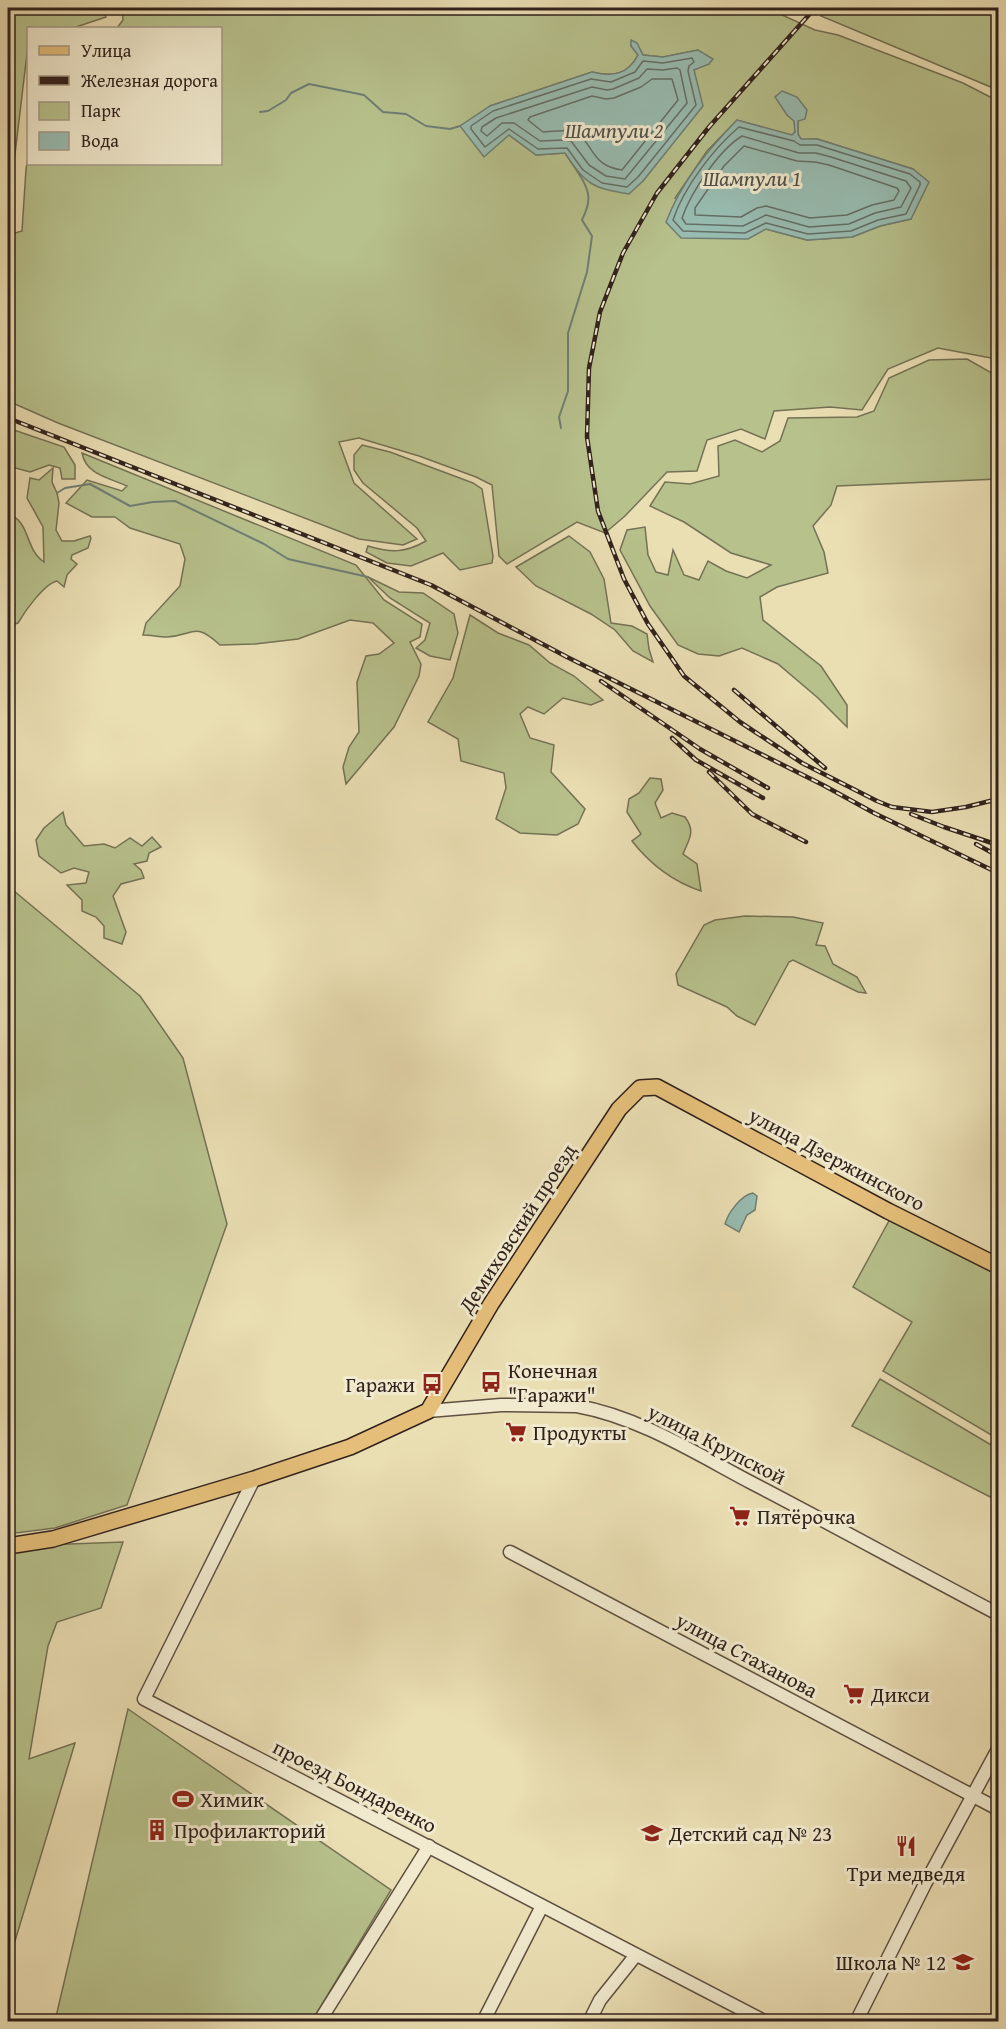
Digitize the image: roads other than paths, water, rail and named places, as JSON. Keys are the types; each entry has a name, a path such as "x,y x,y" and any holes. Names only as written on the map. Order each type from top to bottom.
{"main road":[{"name":"улица Дзержинского","path":"657,1087 888,1211 999,1266"},
{"name":"Демиховский проезд","path":"428,1412 491,1304 619,1109 640,1088 657,1087"},
{"path":"8,1546 53,1539 254,1479 350,1447 428,1412"}],"street":[{"name":"улица Крупской","path":"428,1412 501,1405 566,1406 589,1408 643,1427 999,1614"},
{"name":"проезд Бондаренко","path":"254,1479 144,1699 766,2022"},
{"name":"улица Стаханова","path":"510,1552 999,1809"},
{"path":"856,2022 925,1884 999,1749"},
{"path":"319,2022 429,1846"},
{"path":"483,2022 542,1906"},
{"path":"589,2022 600,2000 636,1955"}],"water":[{"name":"Шампули 2","path":"631,40 637,43 643,55 663,57 698,50 713,59 709,64 694,70 703,106 643,181 629,194 606,190 591,183 579,172 565,153 536,155 509,135 484,157 460,126 490,106 592,72 619,73 629,67 638,55 631,46"},
{"name":"Шампули 1","path":"782,91 797,97 807,110 805,119 798,121 798,134 801,139 817,139 913,169 929,182 911,219 880,226 852,237 807,240 766,229 748,239 681,238 666,222 672,207 696,167 737,120 792,135 795,132 794,121 775,97"},
{"path":"753,1193 757,1196 755,1210 747,1215 739,1232 725,1224 736,1205 748,1194"}],"waterway":[{"path":"260,112 268,111 286,100 291,93 309,84 364,95 383,112 406,114 426,126 450,129 460,126"},
{"path":"561,428 559,417 568,391 568,333 587,272 592,236 582,220 587,208 588,192 579,174"},
{"path":"57,493 65,488 90,484 130,506 175,501 264,544 288,559 368,577"}],"railway":[{"path":"815,8 709,127 657,193 623,253 600,312 589,368 587,437 598,511 624,579 648,624 684,676 740,722 802,763 892,807 932,812 998,799"},
{"path":"8,418 431,585 874,813 998,873"},
{"path":"601,681 700,749 768,788"},
{"path":"734,690 825,768"},
{"path":"672,738 696,760 763,798"},
{"path":"709,772 752,814 806,842"},
{"path":"911,814 998,845"},
{"path":"976,844 998,856"}],"place":[{"name":"Конечная \"Гаражи\"","path":"491,1382"},
{"name":"Гаражи","path":"432,1384"},
{"name":"Продукты","path":"516,1432"},
{"name":"Пятёрочка","path":"740,1516"},
{"name":"Дикси","path":"854,1694"},
{"name":"Химик","path":"183,1799"},
{"name":"Профилакторий","path":"157,1830"},
{"name":"Детский сад № 23","path":"652,1833"},
{"name":"Три медведя","path":"906,1846"},
{"name":"Школа № 12","path":"963,1962"}]}
